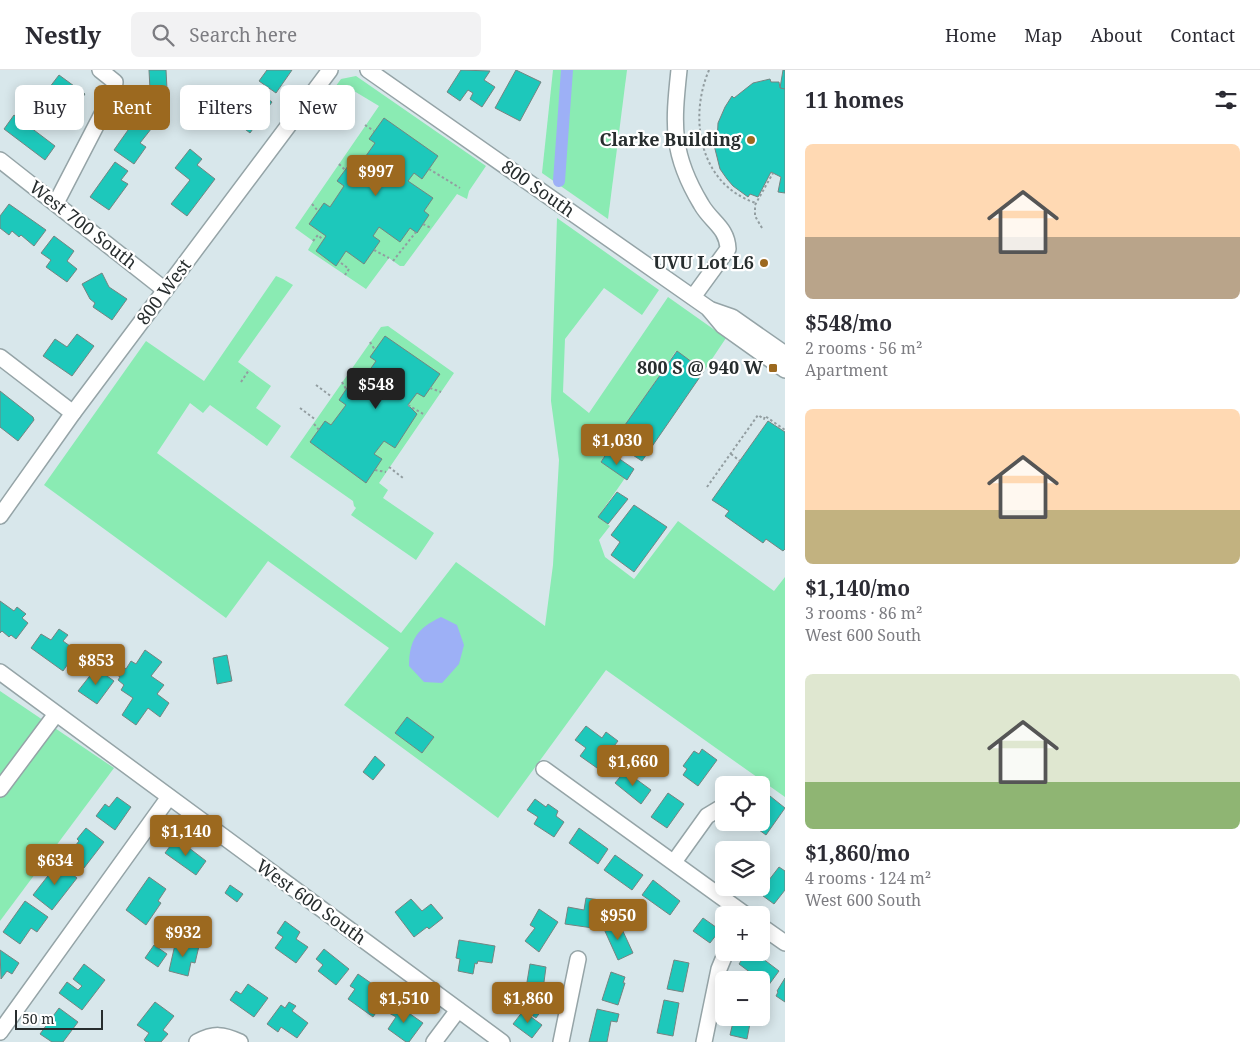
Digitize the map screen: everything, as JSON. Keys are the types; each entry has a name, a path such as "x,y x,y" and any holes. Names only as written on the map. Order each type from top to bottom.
{"street":[{"path":"56,203 114,91 115,82 100,70"},
{"name":"800 West","path":"0,516 73,413 330,70"},
{"name":"800 South","path":"368,70 693,298 708,308 732,317 785,354"},
{"path":"679,70 674,115 679,158 702,207 722,229 728,239 728,249 693,298"},
{"name":"West 700 South","path":"0,160 165,290"},
{"name":"800 South","path":"708,308 723,326 785,370"},
{"path":"0,357 73,413"},
{"name":"West 600 South","path":"0,672 502,1042"},
{"path":"0,789 56,714"},
{"path":"544,769 734,906"},
{"path":"0,1032 169,797"},
{"path":"674,862 707,816 715,811"},
{"path":"770,932 785,943"},
{"path":"560,1042 578,959"},
{"path":"704,1042 722,961"},
{"path":"434,1042 458,1010"},
{"path":"197,1042 207,1037 224,1035 240,1042"}],"path":[{"path":"709,70 700,116 705,154 710,167 730,190 743,199 756,203"},
{"path":"365,125 374,131"},
{"path":"339,164 345,170"},
{"path":"429,169 460,188"},
{"path":"762,228 754,210 773,173"},
{"path":"312,204 318,211"},
{"path":"423,224 432,228"},
{"path":"394,261 416,232"},
{"path":"313,241 318,235 323,240"},
{"path":"374,250 389,258"},
{"path":"341,263 349,269 345,275"},
{"path":"370,342 375,350"},
{"path":"241,382 249,370"},
{"path":"342,382 346,389"},
{"path":"316,385 332,397"},
{"path":"430,388 441,392"},
{"path":"408,405 425,415"},
{"path":"300,408 316,420"},
{"path":"707,487 758,415 764,419 765,416 785,430"},
{"path":"314,424 319,430"},
{"path":"731,454 740,460"},
{"path":"389,467 404,478"},
{"path":"375,470 386,472"}],"green space":[{"path":"553,70 627,70 608,219 542,173"},
{"path":"356,76 486,166 469,191 467,199 457,194 404,266 400,266 389,258 366,289 308,250 313,241 295,228 379,106 355,92 355,85 337,85 341,79"},
{"path":"557,218 659,290 642,315 604,288 565,339 563,392 589,413 668,297 726,338 704,371 676,351 601,461 625,478 598,517 610,526 599,540 605,557 634,579 678,521 774,591 785,577 785,797 770,786 770,776 755,776 606,670 498,818 344,705 389,648 268,561 226,618 44,485 146,341 204,381 276,276 293,285 238,362 271,386 256,408 281,426 267,446 210,405 203,413 190,403 157,453 401,633 456,562 545,626 553,565 559,460 551,401"},
{"path":"388,326 454,373 379,483 388,490 383,498 434,533 416,560 351,515 356,508 353,501 290,457 381,327"},
{"path":"0,691 114,768 0,921"}],"water":[{"path":"441,617 457,625 464,645 459,664 442,683 424,682 409,666 411,648 416,635"}],"building":[{"path":"149,70 166,70 167,85 150,85"},
{"path":"267,70 292,70 276,93 270,89 270,85 265,85 259,81"},
{"path":"461,70 490,71 484,80 495,87 482,107 470,99 473,93 468,90 460,101 447,92"},
{"path":"516,70 541,82 520,121 495,108"},
{"path":"783,70 785,70 785,89 780,88"},
{"path":"59,75 73,85 51,85"},
{"name":"Clarke Building","path":"770,79 771,82 779,82 780,88 785,89 785,193 778,192 781,177 771,172 758,197 750,194 748,197 733,186 720,169 714,145 717,144 718,123 732,96 734,98 753,83"},
{"path":"14,115 15,130 34,130 55,146 45,160 4,129"},
{"path":"384,118 438,156 422,179 414,173 408,181 433,198 424,211 429,215 417,233 410,228 400,242 379,227 373,236 380,241 364,264 346,251 336,266 316,251 326,236 309,224 324,203 330,207 344,186 337,181 354,158 361,163 375,143 369,139"},
{"path":"128,130 150,130 140,143 146,147 134,164 114,150"},
{"path":"190,149 202,159 197,165 215,179 187,216 171,204 190,180 175,168"},
{"path":"115,162 128,171 121,180 128,184 109,210 90,197"},
{"path":"9,204 46,230 34,246 21,235 19,237 12,231 9,235 0,228 0,216"},
{"path":"54,236 74,251 67,261 77,269 67,282 46,267 51,260 41,253"},
{"path":"102,273 109,287 127,299 112,320 93,307 95,303 90,299 82,284"},
{"path":"77,334 94,346 72,376 43,356 55,339 67,347"},
{"path":"385,336 440,374 424,397 417,393 408,405 417,414 395,448 384,441 374,454 382,459 366,483 310,442 325,421 331,425 346,405 339,400 355,376 362,381 376,361 370,357"},
{"path":"677,351 704,371 642,461 613,442"},
{"path":"0,391 33,417 34,420 18,441 0,427"},
{"path":"768,421 785,432 785,549 783,551 766,539 763,543 725,516 729,511 712,500"},
{"path":"608,451 634,469 627,480 601,462"},
{"path":"617,492 628,499 608,524 598,517"},
{"path":"634,505 667,527 634,572 611,555 620,542 611,535"},
{"path":"0,601 14,611 17,607 26,614 22,618 28,623 16,639 11,635 9,637 2,631 0,633"},
{"path":"59,629 68,635 63,641 77,651 63,671 31,648 41,634 51,640"},
{"path":"145,650 162,662 151,676 164,685 157,694 169,703 160,717 148,708 136,725 122,715 133,698 121,690 124,685 118,680 120,677 116,674 122,666 126,669 131,661 136,664"},
{"path":"227,655 232,681 217,684 213,658"},
{"path":"96,668 114,681 97,704 78,691"},
{"path":"407,717 434,737 422,753 395,733"},
{"path":"586,726 602,738 606,732 618,741 597,768 580,756 586,748 575,740"},
{"path":"702,749 717,760 698,786 683,775 687,769 683,766 694,751 699,754"},
{"path":"375,756 385,765 373,780 363,772"},
{"path":"625,771 651,790 641,804 615,783"},
{"path":"668,793 684,804 667,828 651,817"},
{"path":"770,796 785,808 770,829"},
{"path":"117,797 131,807 115,830 96,816 105,804 109,807"},
{"path":"535,799 546,807 548,804 558,811 556,816 564,822 554,837 534,824 538,817 527,810"},
{"path":"86,828 104,842 84,868 68,855"},
{"path":"579,828 608,849 598,864 569,843"},
{"path":"761,831 769,831 766,835"},
{"path":"176,838 206,861 196,875 165,853"},
{"path":"615,855 643,875 632,890 604,870"},
{"path":"58,863 77,878 52,910 33,895"},
{"path":"779,867 785,871 785,890 774,904 763,896 770,896 770,879"},
{"path":"149,877 166,889 158,901 161,903 146,925 126,910"},
{"path":"653,880 680,901 670,915 642,895"},
{"path":"230,885 243,894 237,902 225,893"},
{"path":"586,898 600,900 598,909 603,909 600,929 565,924 568,907 584,910"},
{"path":"411,899 422,911 431,904 443,918 429,929 427,927 414,937 395,912"},
{"path":"25,901 48,917 37,932 31,928 20,944 3,932"},
{"path":"539,909 558,922 539,952 525,941 535,928 530,925"},
{"path":"703,918 715,926 715,936 710,943 693,931"},
{"path":"285,921 300,932 296,939 308,947 296,963 275,948 283,937 277,933"},
{"path":"618,923 633,953 618,960 604,929"},
{"path":"176,940 199,946 195,963 191,962 188,976 169,971"},
{"path":"459,940 495,946 492,963 478,961 477,964 475,963 473,974 458,971 460,959 456,958"},
{"path":"154,945 167,954 158,967 145,958"},
{"path":"324,949 349,969 336,985 318,971 323,965 316,959"},
{"path":"0,950 19,963 12,974 7,971 1,979"},
{"path":"674,960 689,963 683,992 667,989"},
{"path":"741,961 766,961 779,971 770,983 770,971 748,971 739,964"},
{"path":"84,964 105,980 82,1010 59,993 67,982 78,990 82,986 73,979"},
{"path":"530,964 546,967 542,997 525,994"},
{"path":"611,972 625,977 618,1005 602,1000"},
{"path":"358,974 388,995 373,1017 348,999 355,989 350,986"},
{"path":"785,978 785,1002 776,996"},
{"path":"248,984 268,998 254,1017 230,1000 236,991 241,994"},
{"path":"531,999 543,1008 536,1018 523,1009"},
{"path":"664,1000 679,1003 673,1036 657,1033"},
{"path":"155,1002 174,1016 163,1030 168,1034 161,1042 146,1042 144,1040 149,1033 137,1025"},
{"path":"289,1002 296,1006 292,1011 308,1023 297,1038 281,1027 278,1032 267,1024 281,1005 285,1008"},
{"path":"396,1004 423,1023 409,1042 406,1042 388,1029 396,1017 389,1013"},
{"path":"59,1008 78,1022 63,1042 52,1042 40,1034"},
{"path":"597,1009 619,1014 617,1022 611,1021 607,1042 589,1042"},
{"path":"523,1011 542,1025 532,1038 513,1024"},
{"path":"732,1026 749,1026 747,1039 730,1035"}],"waterway":[{"path":"559,181 567,70"}],"place":[{"name":"Clarke Building","path":"751,140"},
{"name":"UVU Lot L6","path":"764,263"},
{"name":"800 S @ 940 W","path":"773,368"}]}
